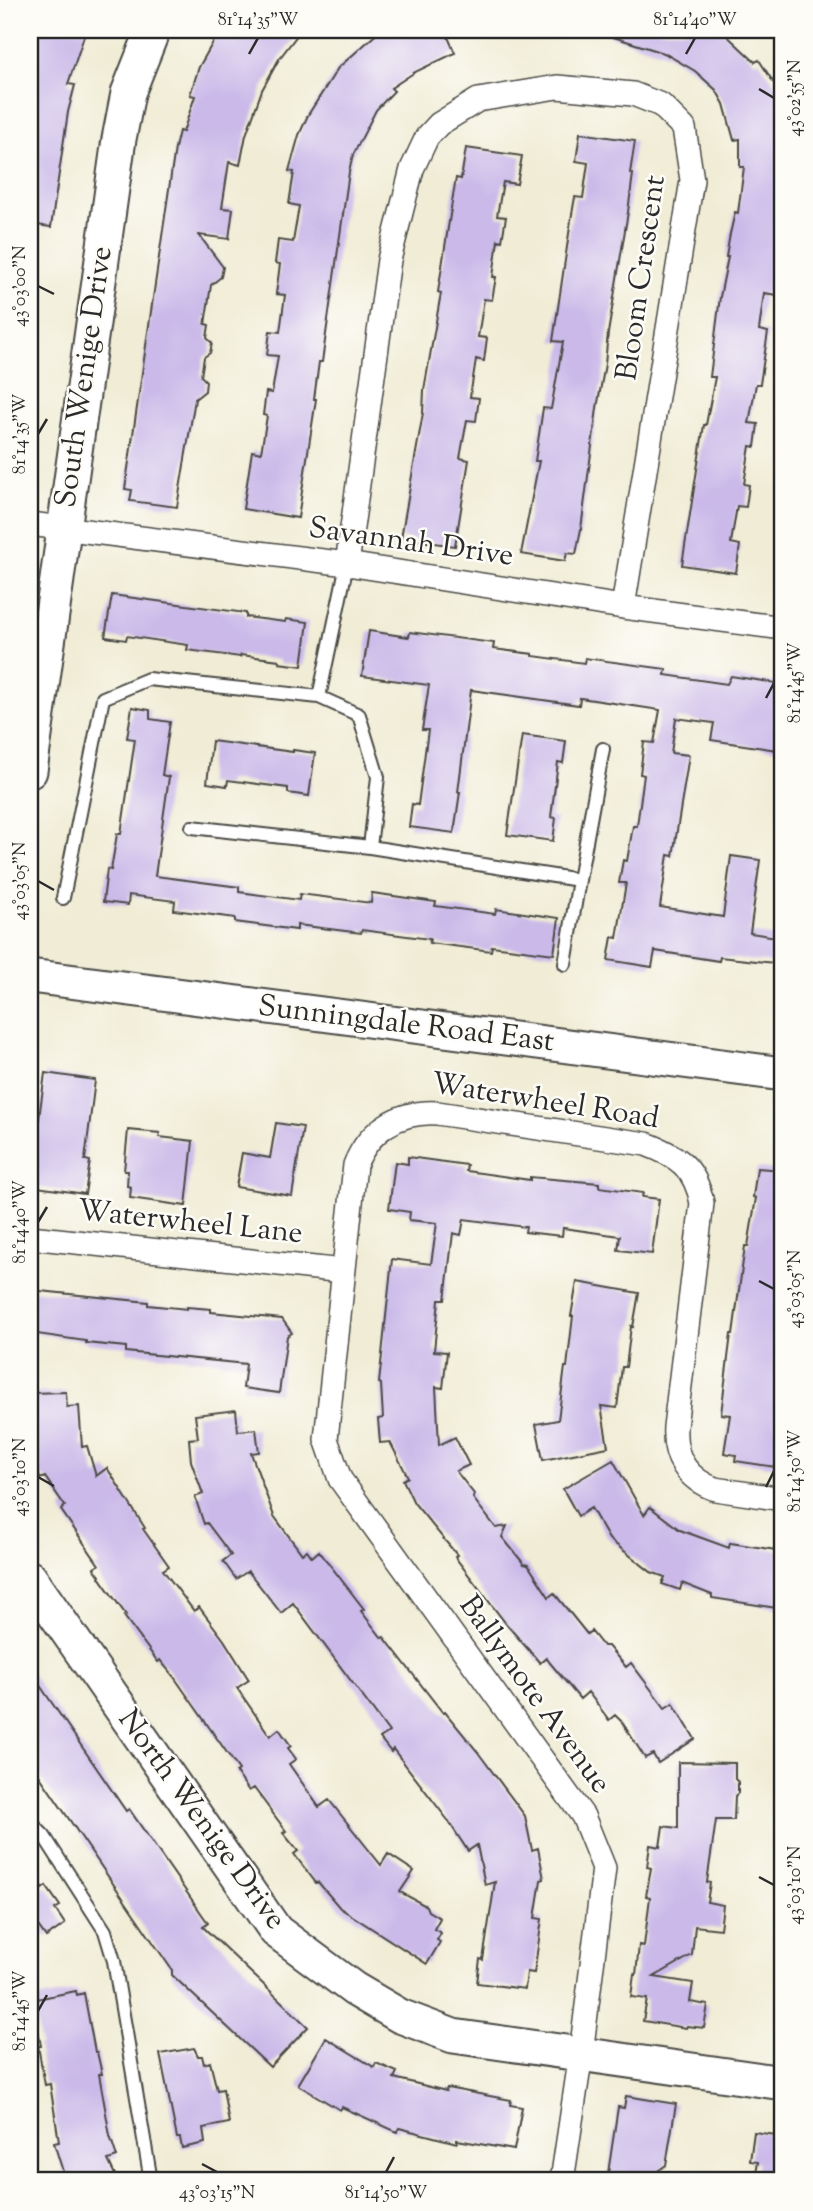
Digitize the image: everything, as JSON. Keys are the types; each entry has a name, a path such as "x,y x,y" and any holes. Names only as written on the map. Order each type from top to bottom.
{"street":[{"name":"South Wenige Drive","path":"30,771 119,139 128,93 153,30"},
{"name":"Bloom Crescent","path":"347,564 389,260 412,169 427,137 439,124 478,100 557,88 633,94 661,105 684,128 692,180 622,607"},
{"name":"Savannah Drive","path":"30,524 347,564 622,607 783,628"},
{"name":"Sunningdale Road East","path":"30,976 783,1074"},
{"name":"Waterwheel Road","path":"343,1271 355,1166 365,1144 373,1135 402,1116 437,1113 646,1143 675,1156 694,1176 702,1203 675,1427 677,1454 692,1476 707,1486 783,1499"},
{"name":"Waterwheel Lane","path":"30,1237 343,1271"},
{"name":"Ballymote Avenue","path":"343,1271 326,1439 340,1479 583,1816 604,1868 562,2181"},
{"name":"North Wenige Drive","path":"30,1578 276,1931 354,1989 400,2016 453,2036 783,2083"}],"lane":[{"path":"319,696 347,564"},
{"path":"63,898 103,698 148,679 319,696 359,715 379,777 370,847"},
{"path":"565,964 603,749"},
{"path":"192,827 370,847 579,880"},
{"path":"30,1822 44,1836 105,1931 114,1961 151,2181"}],"building":[{"path":"30,30 86,30 68,84 75,85 68,112 51,227 30,224"},
{"path":"220,30 301,30 279,59 262,90 246,135 240,165 229,162 222,208 233,209 229,239 199,235 223,267 221,277 211,285 205,324 209,325 207,338 212,343 210,353 204,357 201,376 206,381 205,391 195,399 177,507 130,501 132,490 125,489 175,148 179,131 183,132 195,96 190,95 199,67"},
{"path":"381,30 445,30 455,53 415,72 391,88 394,91 376,110 353,155 322,362 319,362 298,518 243,509 252,451 261,453 267,416 263,415 266,392 272,393 278,356 267,355 270,331 280,332 285,295 276,294 280,264 275,263 278,240 293,242 299,206 289,204 294,172 289,171 299,135 308,115 338,68"},
{"path":"605,30 721,30 755,62 759,60 783,97 781,272 777,295 764,293 759,330 768,332 760,384 756,384 749,423 758,424 755,447 750,446 744,484 749,485 746,507 737,506 731,543 740,545 736,573 682,565 704,425 715,377 710,377 726,257 735,212 738,213 744,167 740,167 740,139 734,140 724,104 716,90 695,71 664,53 604,34"},
{"path":"580,133 635,141 628,212 581,529 576,554 567,553 565,561 521,554 539,461 535,461 543,408 551,409 563,342 553,341 575,197 583,198 588,163 576,161"},
{"path":"466,148 522,156 517,184 503,182 497,216 506,217 502,241 498,240 492,300 484,299 478,337 487,338 484,361 476,359 470,397 479,398 476,421 467,420 460,458 469,460 455,546 401,538 423,413 424,390 441,293 438,292 456,178 461,179"},
{"path":"112,595 246,613 246,617 308,622 302,666 279,663 279,660 187,650 188,645 127,636 126,640 105,637"},
{"path":"369,631 409,637 410,632 494,643 493,649 584,663 585,658 666,669 665,675 727,684 731,676 776,683 775,693 783,694 777,750 711,740 714,723 676,718 671,753 689,755 673,856 668,855 660,907 723,917 731,856 760,860 750,933 783,938 783,964 720,957 719,961 655,951 652,967 608,960 612,937 617,938 626,883 619,883 623,860 627,861 633,826 637,826 644,775 640,774 644,742 654,743 660,710 580,698 579,705 471,690 454,833 409,827 412,804 418,805 428,730 422,730 429,685 362,676"},
{"path":"132,707 150,710 150,719 170,722 162,775 169,777 155,876 239,887 239,892 299,900 300,894 371,903 372,893 436,902 435,906 495,914 496,909 559,918 554,954 492,946 491,951 362,930 361,933 297,925 297,930 235,922 235,918 174,910 175,901 129,895 128,905 103,902 107,869 111,870 117,834 121,834 135,739 127,738"},
{"path":"522,735 566,741 563,763 558,762 551,817 556,818 553,841 507,835"},
{"path":"212,741 315,753 309,796 288,793 288,788 228,780 227,786 207,783"},
{"path":"45,1073 95,1080 85,1160 90,1161 85,1194 30,1186"},
{"path":"276,1123 303,1127 292,1196 236,1187 242,1153 270,1158"},
{"path":"128,1130 160,1133 159,1137 193,1141 186,1206 130,1198 131,1187 127,1186 128,1171 124,1171"},
{"path":"408,1157 467,1165 466,1171 530,1180 530,1177 599,1183 599,1187 643,1193 642,1197 659,1199 652,1254 618,1250 620,1236 563,1228 562,1236 525,1232 526,1227 464,1219 461,1235 453,1233 445,1300 439,1300 434,1351 447,1352 443,1388 436,1387 439,1445 455,1437 469,1465 456,1471 474,1494 473,1498 496,1528 507,1526 502,1537 524,1564 528,1565 549,1597 554,1593 587,1634 591,1631 626,1667 631,1663 665,1708 673,1703 695,1739 658,1763 653,1754 645,1758 622,1722 615,1715 609,1720 588,1692 580,1699 546,1658 540,1663 507,1625 455,1557 457,1555 414,1503 403,1480 408,1477 390,1442 380,1443 378,1419 383,1418 379,1383 392,1259 431,1264 437,1223 409,1220 410,1212 389,1209 395,1162 408,1164"},
{"path":"757,1168 783,1170 783,1377 775,1426 783,1427 783,1468 735,1461 736,1455 724,1453 730,1415 721,1414 745,1246 748,1246 756,1198 753,1197"},
{"path":"577,1282 639,1293 633,1327 631,1326 626,1367 622,1367 617,1408 601,1406 608,1447 543,1460 536,1424 558,1420"},
{"path":"30,1290 282,1319 292,1333 287,1336 279,1393 243,1388 246,1364 126,1352 126,1347 30,1333"},
{"path":"66,1392 67,1407 79,1406 82,1447 87,1446 96,1476 107,1468 145,1528 143,1529 169,1566 163,1570 194,1611 199,1607 224,1640 249,1680 237,1688 270,1736 279,1729 291,1746 288,1748 296,1759 289,1764 319,1807 329,1800 381,1865 388,1854 414,1871 400,1892 426,1906 428,1911 440,1918 434,1929 441,1933 437,1940 440,1942 427,1964 340,1908 318,1882 316,1883 294,1854 298,1851 283,1833 286,1831 254,1788 249,1791 236,1772 239,1770 174,1677 160,1660 158,1662 124,1616 126,1615 94,1568 99,1565 61,1510 65,1506 45,1477 40,1479 37,1468 30,1470 30,1393"},
{"path":"236,1410 238,1431 256,1429 259,1452 251,1453 274,1516 302,1554 307,1550 312,1557 319,1551 364,1609 361,1611 477,1751 525,1816 532,1850 538,1848 544,1879 541,1880 535,1918 542,1919 534,1973 527,1972 525,1989 477,1983 495,1882 485,1885 477,1845 468,1851 393,1749 391,1752 380,1738 389,1732 293,1603 281,1613 248,1571 236,1579 223,1561 231,1555 207,1523 204,1524 195,1497 203,1494 191,1461 189,1439 198,1438 195,1415"},
{"path":"613,1460 644,1515 650,1507 680,1530 729,1548 730,1543 783,1551 783,1609 712,1598 712,1595 682,1583 680,1590 662,1584 665,1577 651,1572 609,1539 591,1508 578,1516 563,1489"},
{"path":"30,1671 126,1811 129,1809 208,1923 203,1927 308,2027 270,2067 172,1975 172,1970 30,1762"},
{"path":"678,1762 735,1763 735,1779 738,1782 734,1820 716,1820 707,1882 710,1883 707,1902 723,1905 720,1929 695,1926 692,1955 654,1977 693,1983 690,2002 708,2005 704,2028 643,2021 647,1999 631,1997 639,1945 644,1946 650,1897 646,1896 651,1868 647,1867 650,1845 660,1847 663,1826 678,1828"},
{"path":"30,1872 42,1889 46,1886 60,1906 55,1909 65,1924 46,1937 30,1914"},
{"path":"76,1991 77,1995 84,1993 102,2074 99,2074 110,2136 117,2157 108,2160 118,2181 66,2181 54,2143 59,2142 50,2084 45,2085 32,2000"},
{"path":"326,2038 374,2067 376,2063 397,2072 394,2078 446,2091 447,2088 511,2100 510,2105 522,2107 514,2150 457,2140 457,2143 399,2128 397,2132 342,2107 340,2110 298,2085"},
{"path":"194,2048 198,2056 202,2056 204,2064 210,2062 217,2090 223,2089 229,2123 203,2128 205,2143 182,2148 180,2138 177,2138 160,2054"},
{"path":"626,2096 676,2104 666,2165 655,2173 655,2178 608,2173 618,2107 624,2108"},
{"path":"754,2132 783,2136 783,2181 755,2181 758,2162 750,2161"}]}
